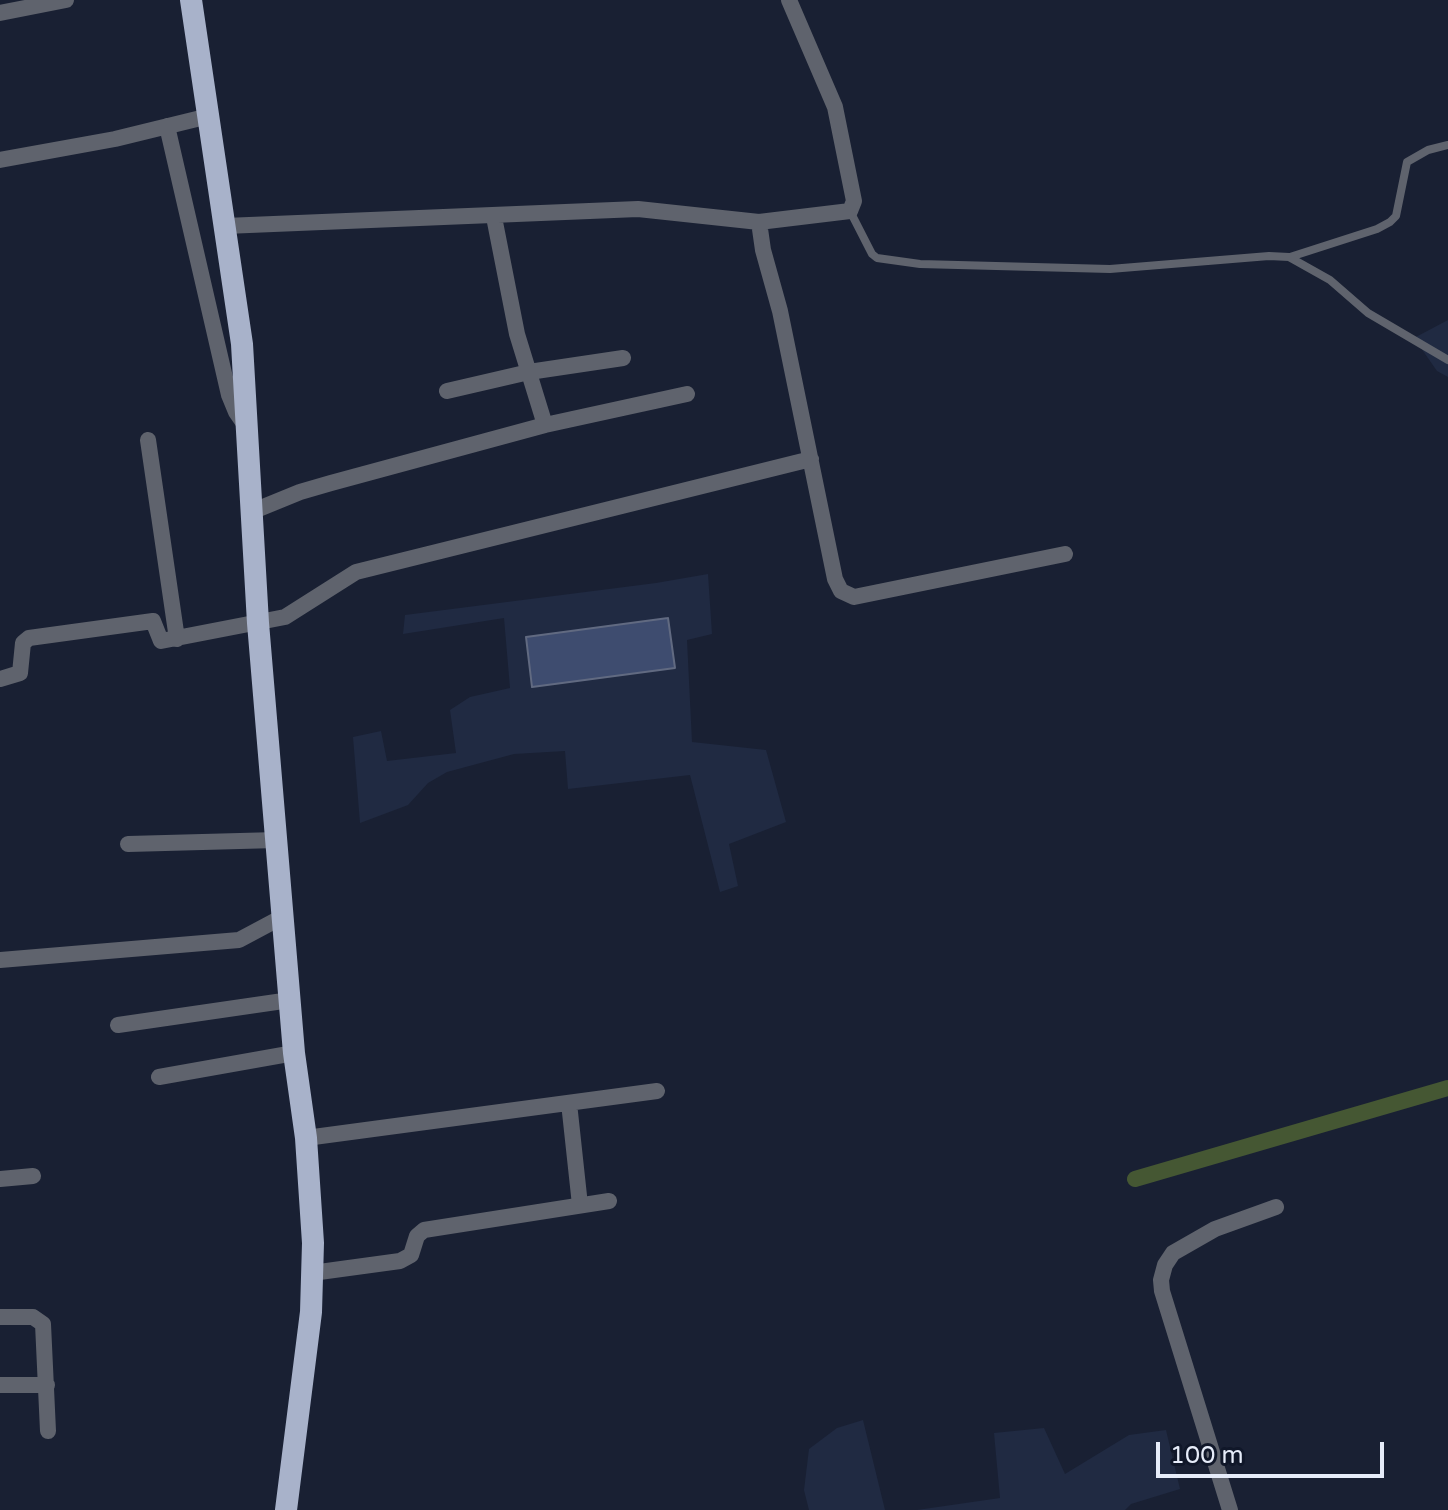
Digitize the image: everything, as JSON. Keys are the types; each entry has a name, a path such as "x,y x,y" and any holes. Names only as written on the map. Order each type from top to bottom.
{"highway":[{"path":"191,0 242,344 258,623 313,1243 311,1312 286,1510"}],"street":[{"path":"0,13 66,0"},
{"path":"225,226 638,209 759,222 850,211 854,201 835,107 789,0"},
{"path":"0,160 115,139 209,116"},
{"path":"167,126 229,395 248,429"},
{"path":"494,217 517,334 545,425"},
{"path":"759,222 835,579 841,591 854,597 1065,554"},
{"path":"447,391 529,372 623,358"},
{"path":"251,512 300,492 545,425 687,394"},
{"path":"148,440 177,639"},
{"path":"0,679 20,673 23,643 29,638 153,621 159,640 177,639 285,617 356,572 811,459"},
{"path":"128,844 277,840"},
{"path":"0,960 198,946 239,940 284,916"},
{"path":"118,1025 290,1000"},
{"path":"159,1077 294,1053"},
{"path":"306,1138 657,1091"},
{"path":"569,1103 580,1205"},
{"path":"0,1179 33,1176"},
{"path":"312,1273 400,1261 411,1255 417,1236 424,1230 609,1201"},
{"path":"1230,1510 1161,1280 1165,1265 1173,1253 1215,1229 1276,1207"},
{"path":"0,1317 33,1317 43,1324 48,1431"},
{"path":"0,1385 47,1385"}],"lane":[{"path":"850,211 877,258 920,264 1110,269 1289,257 1390,222 1396,216 1407,162 1428,150 1448,145"},
{"path":"1289,257 1330,280 1368,313 1448,360"}],"shaded area":[{"path":"1448,320 1448,377 1437,371 1414,338"},
{"path":"708,574 712,634 687,640 692,742 766,750 786,822 729,844 738,886 720,892 690,775 568,789 565,751 514,754 447,772 428,783 408,805 360,823 353,737 381,731 387,761 456,753 450,710 470,697 510,688 504,618 403,634 405,615"},
{"path":"863,1420 885,1510 809,1510 804,1490 809,1449 837,1428"},
{"path":"1044,1428 1065,1474 1129,1435 1166,1430 1180,1489 1131,1504 1125,1510 917,1510 1000,1498 994,1433"}],"building":[{"path":"668,618 675,668 532,687 526,637"}],"waterway":[{"path":"1135,1179 1448,1088"}]}
